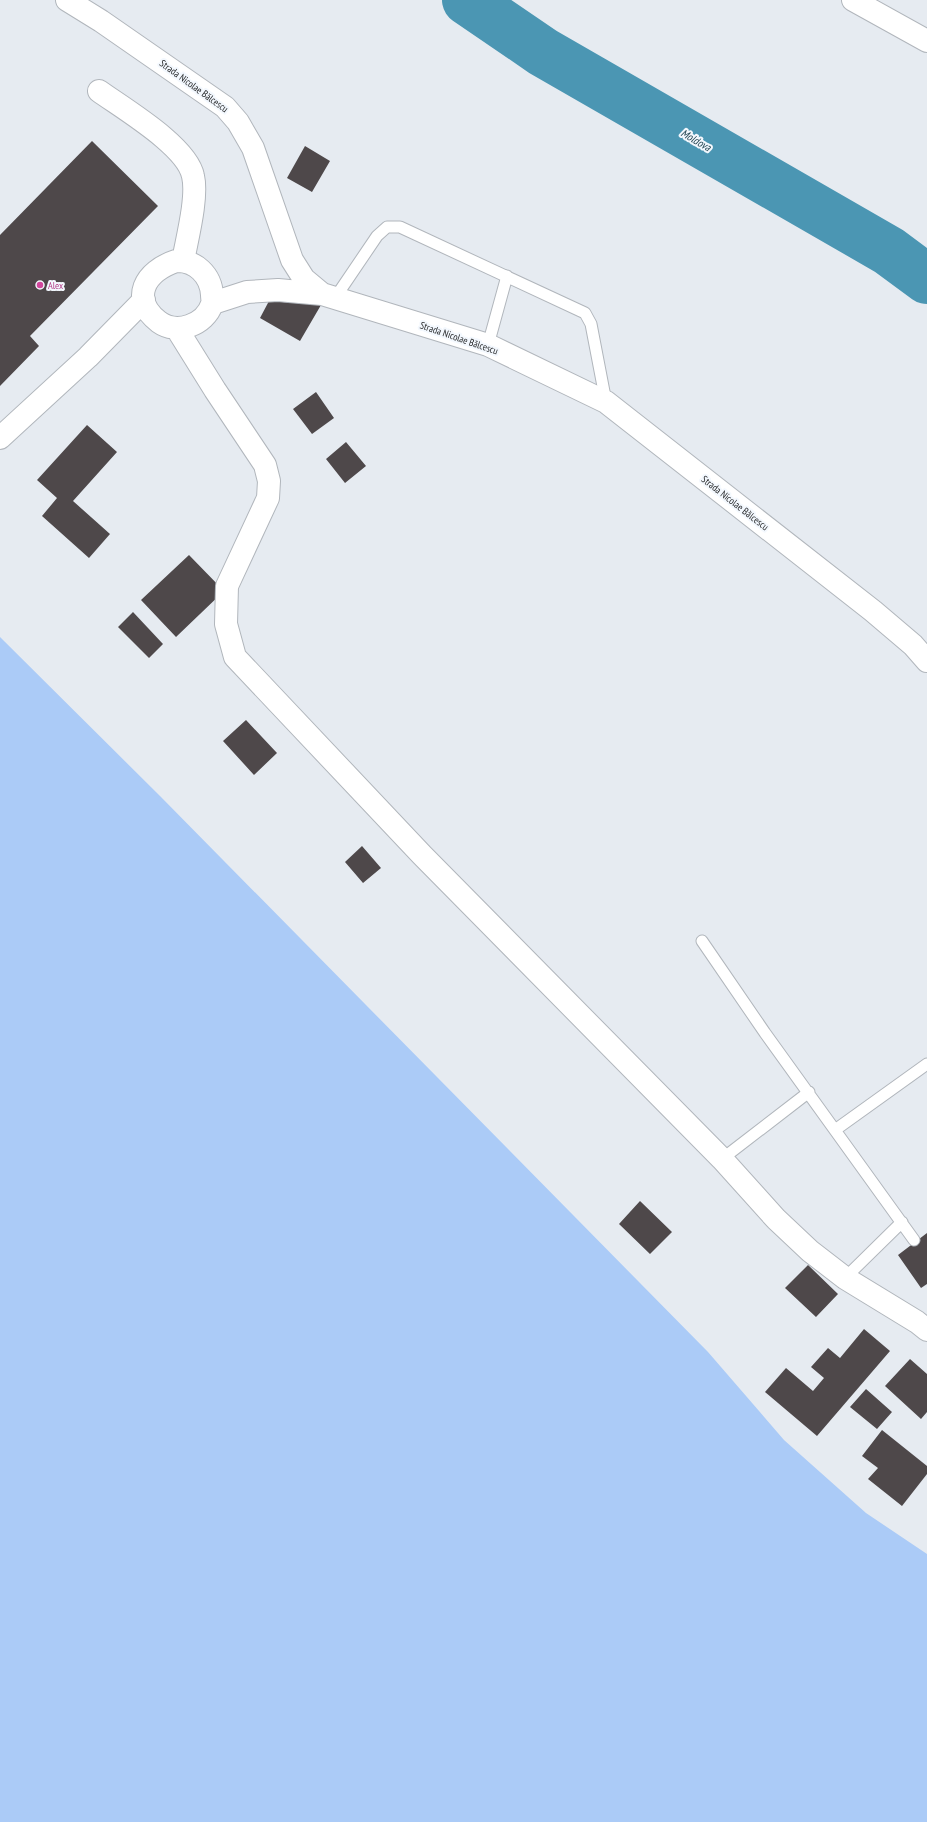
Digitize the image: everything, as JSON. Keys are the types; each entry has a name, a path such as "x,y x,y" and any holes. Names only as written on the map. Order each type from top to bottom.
{"street":[{"name":"Strada Nicolae Bălcescu","path":"67,0 102,21 225,107 238,122 253,148 292,260 304,279 329,296 488,345 606,402 873,611 913,645 927,661"},
{"path":"853,0 927,41"},
{"path":"99,92 164,137 182,155 194,176 193,204 183,261"},
{"path":"213,303 210,282 205,275 198,268 183,261 176,261 162,266 150,276 144,291 144,300 150,312 156,319 167,326 177,329 189,326 198,321 206,314 213,303 247,292 278,290 329,296"},
{"path":"0,438 88,357 144,300"},
{"path":"177,329 215,390 265,465 269,481 268,498 227,586 226,624 235,657 422,855 722,1159 776,1219 810,1251 845,1278 924,1322"}],"lane":[{"path":"329,296 377,236 387,227 400,227 585,312 591,324 606,402"},
{"path":"488,345 507,276"},
{"path":"702,940 914,1240"},
{"path":"835,1130 927,1064"},
{"path":"722,1159 808,1092"},
{"path":"845,1278 902,1222"}],"shaded area":[{"path":"0,637 160,796 708,1352 784,1440 866,1513 927,1554 927,1822 0,1822"}],"building":[{"name":"Alex","path":"92,141 158,206 30,336 39,346 0,386 0,235"},
{"path":"305,146 330,161 312,192 287,178"},
{"path":"269,301 321,305 300,341 260,318"},
{"path":"316,392 334,418 312,434 293,409"},
{"path":"87,425 117,452 73,501 110,534 89,558 42,516 57,498 37,480"},
{"path":"346,442 366,466 345,483 326,459"},
{"path":"189,555 224,591 176,637 141,600"},
{"path":"133,612 163,644 149,658 118,627"},
{"path":"246,720 277,753 254,775 223,741"},
{"path":"362,846 381,868 363,883 345,862"},
{"path":"640,1201 672,1232 650,1254 619,1224"},
{"path":"927,1233 927,1284 921,1288 898,1255"},
{"path":"808,1265 838,1294 816,1317 785,1288"},
{"path":"864,1329 890,1351 817,1436 765,1392 786,1368 813,1391 824,1378 811,1367 828,1348 840,1358"},
{"path":"910,1359 927,1374 927,1412 921,1419 885,1386"},
{"path":"866,1389 892,1412 877,1429 850,1407"},
{"path":"882,1430 927,1466 927,1474 902,1506 868,1479 878,1468 862,1456"}],"waterway":[{"name":"Moldova","path":"467,0 543,52 889,251 927,279"}],"place":[{"name":"Alex","path":"40,285"}]}
